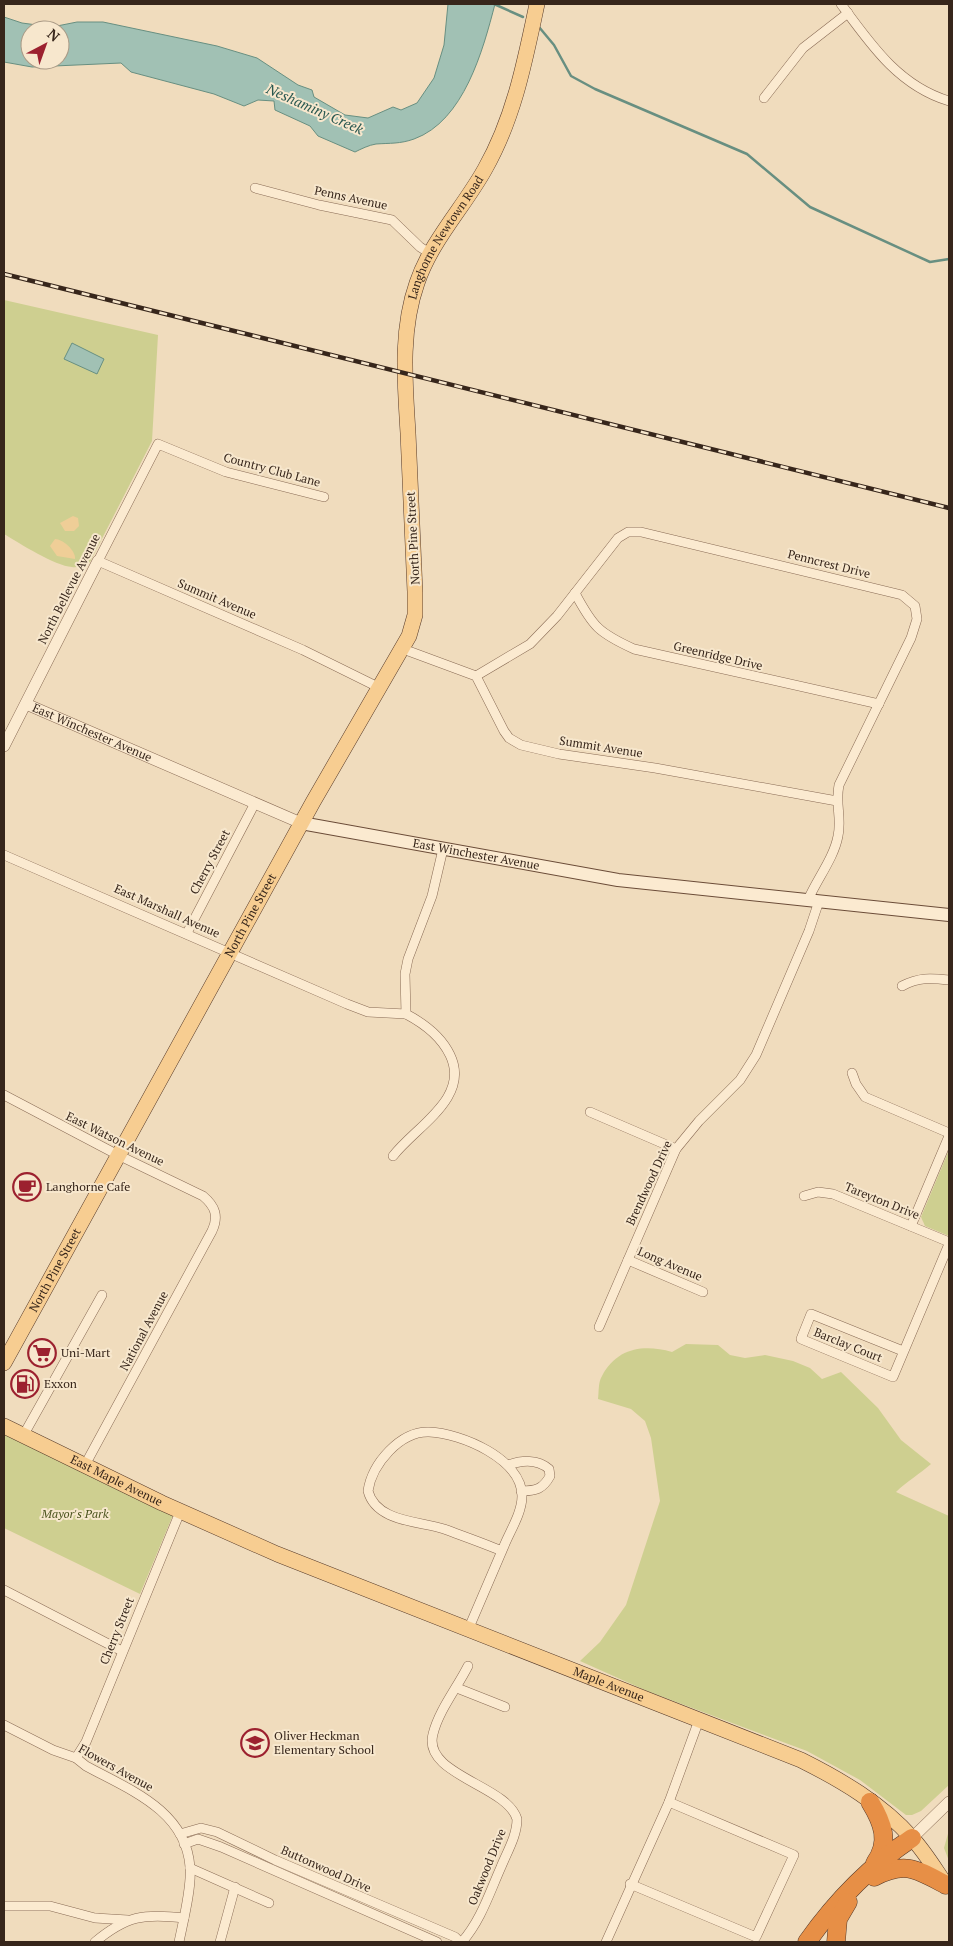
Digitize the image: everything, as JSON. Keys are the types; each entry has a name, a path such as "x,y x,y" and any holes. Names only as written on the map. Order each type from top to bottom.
{"highway":[{"path":"807,1942 838,1902 871,1874 881,1853 884,1837 879,1817 870,1802"},
{"path":"836,1942 837,1925 842,1909 893,1850 912,1838"},
{"path":"871,1874 892,1868 916,1869 947,1888"}],"main road":[{"name":"Langhorne Newtown Road","path":"529,37 530,4"},
{"name":"Langhorne Newtown Road","path":"408,447 405,341 416,284 431,254 475,187 500,140 516,98 537,4"},
{"name":"North Pine Street","path":"4,1363 301,823 403,649 415,615 408,447"},
{"name":"East Winchester Avenue","path":"301,823 618,880 949,915"},
{"name":"East Maple Avenue","path":"4,1426 180,1512 230,1533"},
{"name":"Maple Avenue","path":"230,1533 468,1630 801,1760 838,1779 870,1802 912,1838 947,1888"}],"street":[{"path":"841,4 880,54 903,78 918,88 949,101"},
{"path":"764,98 776,80 803,48 848,13"},
{"name":"Penns Avenue","path":"255,188 319,205 392,220 420,247 431,254"},
{"name":"Country Club Lane","path":"158,444 226,472 324,497"},
{"name":"North Bellevue Avenue","path":"4,746 158,444"},
{"name":"Penncrest Drive","path":"476,676 530,644 544,632 618,538 635,531 902,595 915,606 916,626 839,785 837,801 840,824 838,837 814,901"},
{"name":"Summit Avenue","path":"98,561 303,650 380,688"},
{"name":"Greenridge Drive","path":"575,593 587,617 599,631 634,649 879,704"},
{"path":"403,649 476,676"},
{"name":"Summit Avenue","path":"476,676 504,731 509,738 521,745 559,754 655,768 837,801"},
{"name":"East Winchester Avenue","path":"26,704 301,823"},
{"name":"Cherry Street","path":"187,934 255,803"},
{"path":"393,1156 444,1103 455,1078 452,1058 438,1036 428,1027 406,1014 405,974 408,959 432,896 443,849"},
{"name":"East Marshall Avenue","path":"4,855 368,1012 406,1014"},
{"name":"Brendwood Drive","path":"599,1327 676,1149 699,1121 740,1080 756,1055 798,957 814,901"},
{"path":"902,986 918,978 926,977 949,980"},
{"path":"852,1072 861,1094 869,1100 949,1134 911,1226"},
{"name":"East Watson Avenue","path":"4,1095 118,1155 203,1196 214,1206"},
{"path":"590,1112 676,1149"},
{"name":"Tareyton Drive","path":"804,1196 818,1192 832,1194 949,1243"},
{"name":"National Avenue","path":"85,1465 212,1231 216,1221 214,1206"},
{"name":"Barclay Court","path":"903,1351 811,1314 801,1339 893,1377 949,1243"},
{"name":"Long Avenue","path":"628,1260 703,1292"},
{"path":"23,1436 102,1295"},
{"path":"468,1630 502,1551 521,1505 522,1491 508,1465 487,1450 458,1438 429,1432 420,1433 400,1441 386,1454 372,1476 368,1491 374,1504 399,1519 442,1528 502,1551"},
{"path":"508,1465 528,1461 544,1464 549,1469 550,1476 542,1488 522,1491"},
{"name":"Cherry Street","path":"76,1758 86,1742 180,1512"},
{"path":"4,1590 122,1651"},
{"name":"Oakwood Drive","path":"461,1942 473,1929 485,1907 515,1834 517,1820 507,1804 458,1773 434,1753 432,1736 441,1713 468,1666"},
{"path":"457,1688 505,1706"},
{"path":"606,1942 630,1884 669,1802 699,1720"},
{"name":"Flowers Avenue","path":"4,1724 53,1750 76,1758 86,1766 154,1804 175,1824 184,1844 190,1868"},
{"path":"630,1884 756,1937 794,1855 669,1802"},
{"path":"912,1838 949,1802"},
{"name":"Buttonwood Drive","path":"180,1834 201,1828 217,1832 275,1860 455,1937 461,1942"},
{"name":"Buttonwood Drive","path":"184,1844 198,1839 221,1847 437,1942"},
{"path":"179,1942 190,1868 268,1903"},
{"path":"220,1942 235,1888"},
{"path":"4,1906 50,1906 96,1918 128,1920"},
{"path":"95,1942 116,1925 128,1920 156,1915 184,1918"}],"green space":[{"path":"4,300 158,335 152,441 90,562 79,567 56,563 4,534"},
{"path":"949,1150 949,1236 925,1226 921,1217"},
{"path":"686,1344 718,1345 730,1355 745,1358 765,1355 793,1361 810,1368 822,1379 841,1372 878,1408 901,1440 931,1464 896,1492 949,1516 949,1785 921,1811 912,1815 906,1815 860,1780 807,1751 647,1691 580,1661 600,1642 626,1605 660,1501 651,1438 645,1421 631,1409 598,1399 601,1378 615,1359 632,1350 651,1348 672,1352"},
{"name":"Mayor's Park","path":"4,1431 173,1515 140,1594 4,1528"},
{"path":"949,1830 949,1861 944,1848"}],"sand":[{"path":"73,516 78,518 79,526 74,531 65,531 60,523"},
{"path":"55,539 62,541 68,546 73,552 75,559 57,556 50,546"}],"water":[{"name":"Neshaminy Creek","path":"448,4 495,4 484,42 469,82 446,117 431,130 414,139 400,143 373,145 355,152 318,136 310,126 275,110 274,101 258,100 244,106 214,94 131,72 121,63 70,65 70,23 103,22 217,46 257,58 298,85 312,90 314,97 345,115 368,118 393,107 401,110 417,103 434,78 444,45"},
{"path":"4,17 20,22 20,65 4,62"},
{"path":"72,343 104,359 97,374 64,359"}],"waterway":[{"path":"494,4 523,17"},
{"path":"539,27 554,45 571,76 595,89 747,154 810,207 930,262 949,259"}],"railway":[{"path":"4,274 949,508"}],"place":[{"name":"Langhorne Cafe","path":"27,1187"},
{"name":"Uni-Mart","path":"42,1353"},
{"name":"Exxon","path":"25,1384"},
{"name":"Oliver Heckman Elementary School","path":"255,1743"}]}
